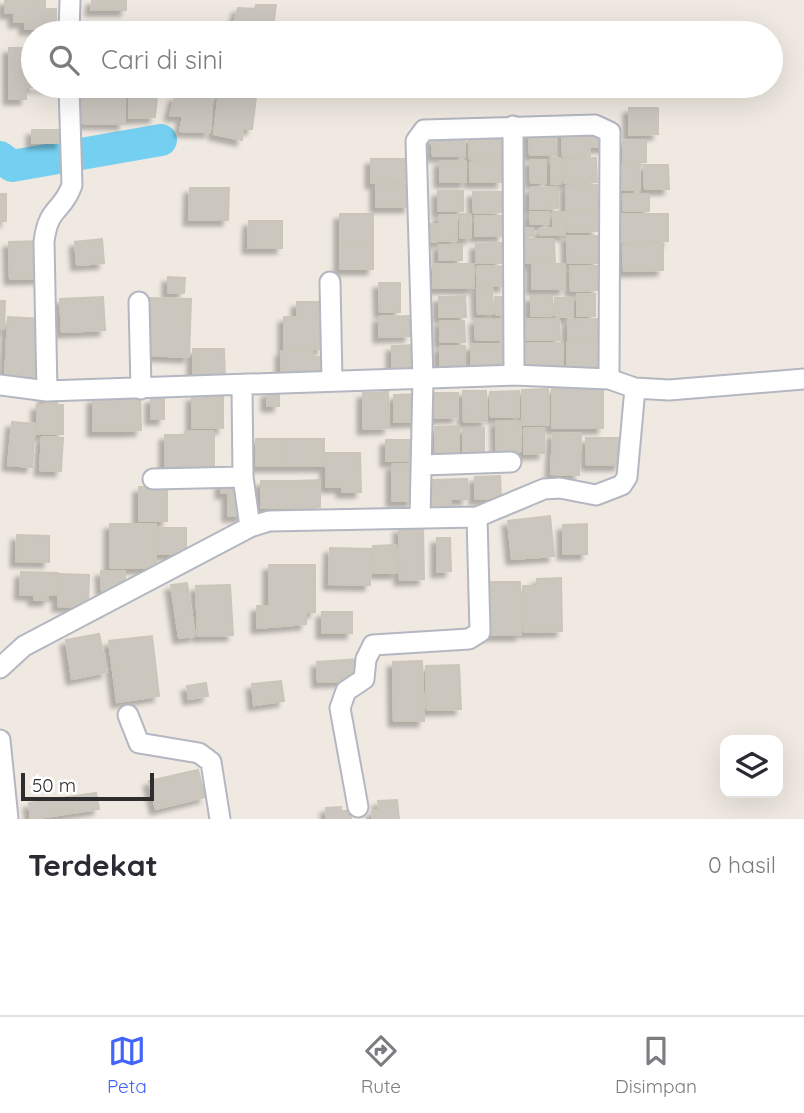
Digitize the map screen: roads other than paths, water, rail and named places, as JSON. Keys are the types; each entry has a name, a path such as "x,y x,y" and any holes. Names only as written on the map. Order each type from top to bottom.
{"street":[{"path":"69,21 70,0"},
{"path":"47,391 46,222 69,194 73,176 69,149 69,98"},
{"path":"419,517 423,465 423,379 416,196 418,134 441,127 595,125 610,132 609,379"},
{"path":"513,126 514,375"},
{"path":"330,282 332,381"},
{"path":"139,302 141,388"},
{"path":"0,385 47,391 242,387 514,375 609,379 635,388 669,390 804,379"},
{"path":"242,387 243,477 250,527"},
{"path":"0,668 24,646 250,527 270,521 477,517 544,489 560,488 596,495 622,485 628,467 635,388"},
{"path":"423,465 511,462"},
{"path":"153,479 243,477"},
{"path":"358,807 340,708 346,691 364,679 366,659 373,645 469,639 480,632 477,517"},
{"path":"128,715 139,743 199,753 211,762 220,819"},
{"path":"0,740 8,819"}],"waterway":[{"path":"0,157 12,166 161,140"}]}
